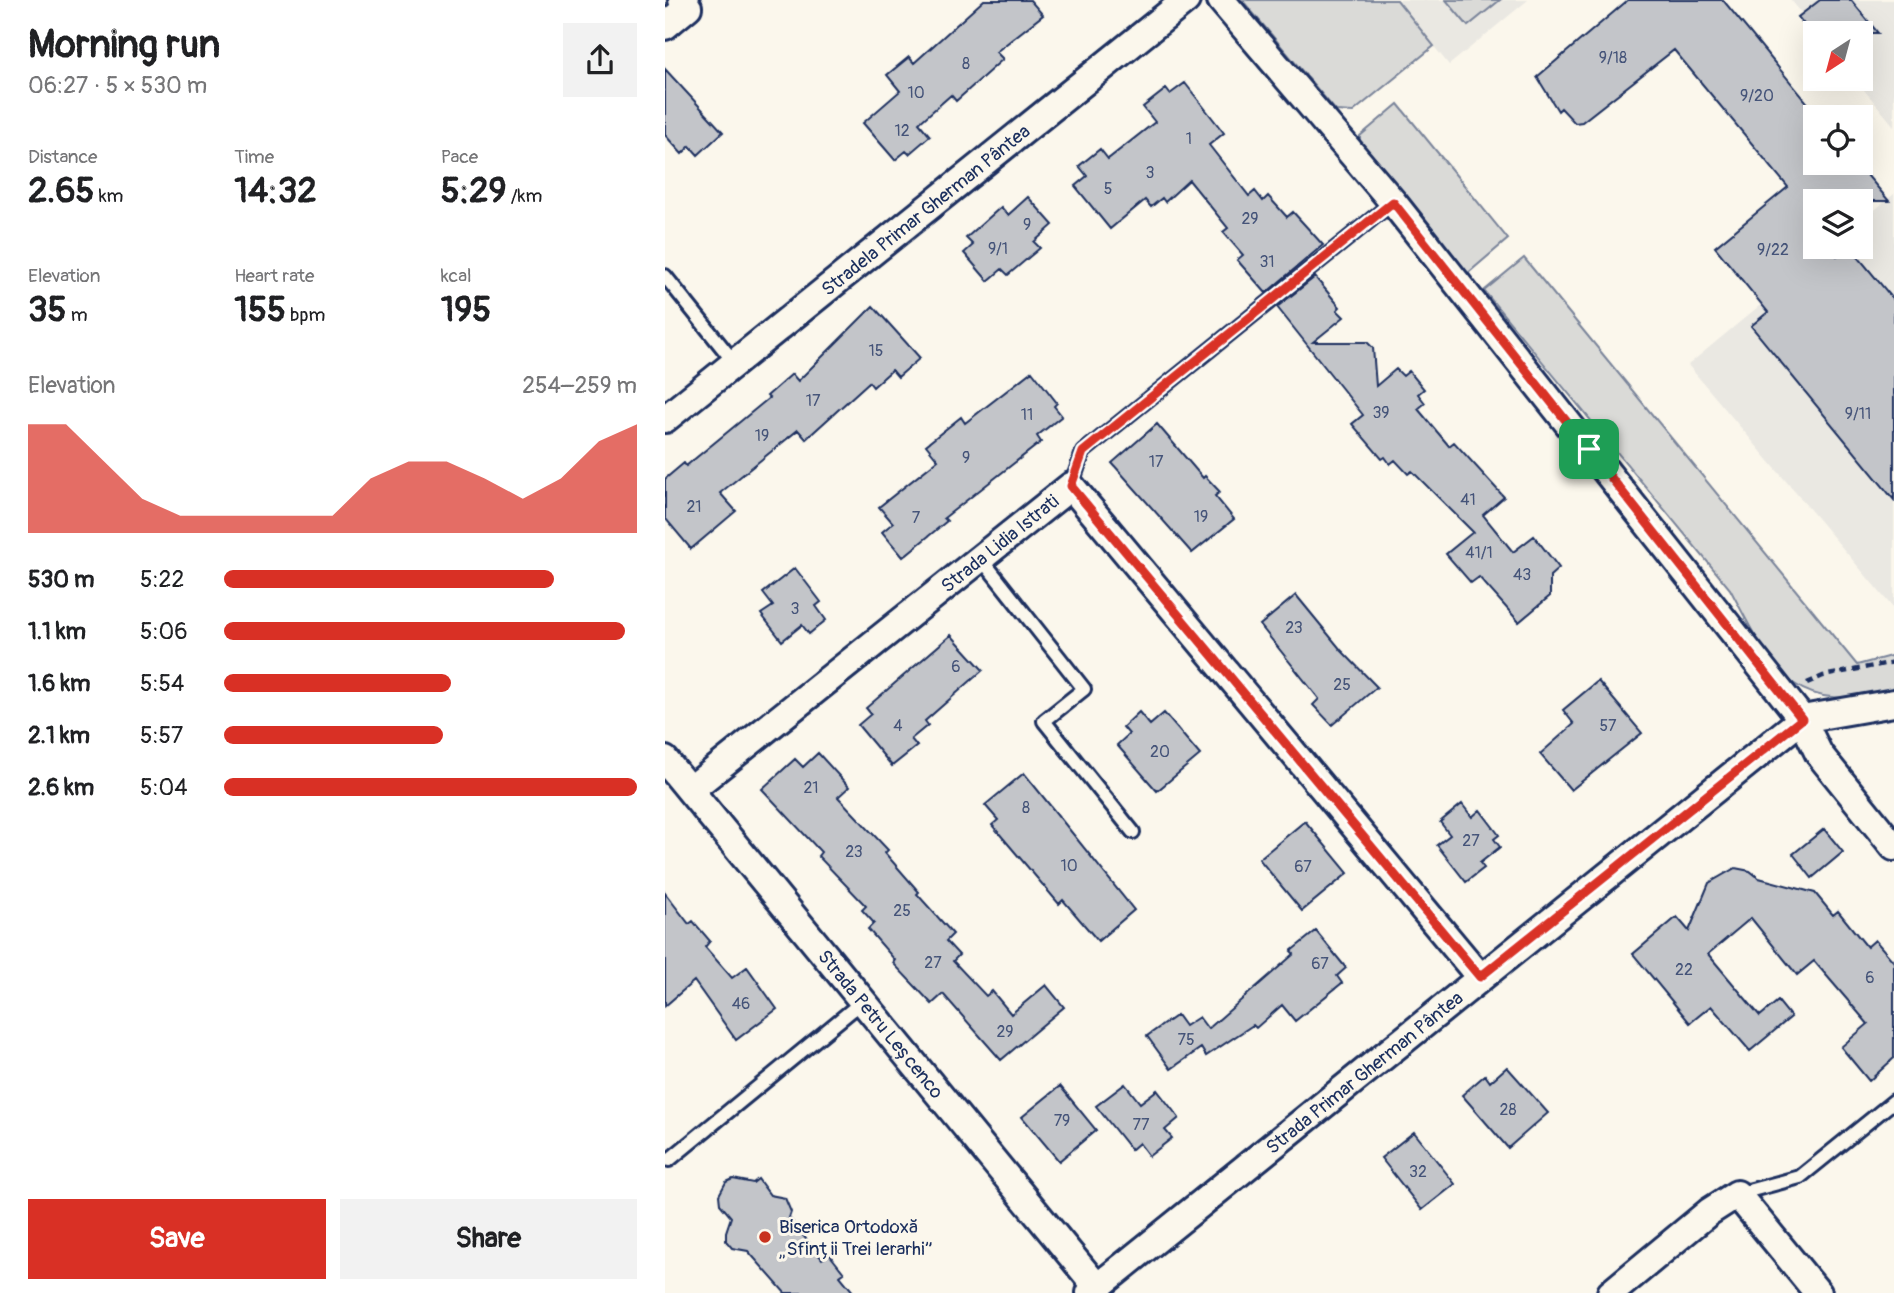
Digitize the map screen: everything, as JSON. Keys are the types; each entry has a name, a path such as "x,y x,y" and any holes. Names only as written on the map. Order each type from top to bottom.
{"street":[{"path":"665,26 688,6 683,0"},
{"name":"Stradela Primar Gherman Pântea","path":"665,419 1186,0"},
{"path":"1221,0 1393,202 1802,719 1819,754 1894,847"},
{"name":"Strada Lidia Istrati","path":"690,790 1071,486 1480,977"},
{"path":"1802,719 1894,703"},
{"name":"Strada Primar Gherman Pântea","path":"1094,1290 1802,719"},
{"name":"Strada Petru Leșcenco","path":"665,760 863,1001 1094,1290"},
{"path":"1611,1293 1709,1212 1737,1194 1818,1293"}],"lane":[{"path":"1071,486 1083,452 1393,202"},
{"path":"665,276 734,362"},
{"path":"979,557 1084,689 1044,721 1133,832"},
{"path":"669,1160 863,1001"},
{"path":"1737,1194 1800,1177 1894,1101"}],"path":[{"path":"1785,698 1802,685 1823,676 1894,662"}],"shaded area":[{"path":"1242,0 1397,0 1434,46 1353,112 1336,111"},
{"path":"1397,0 1528,0 1449,65"},
{"path":"1446,0 1500,0 1468,26"},
{"path":"1791,0 1894,0 1894,126 1865,91 1873,91 1873,21 1808,21"},
{"path":"1398,104 1508,239 1467,274 1360,146 1360,136"},
{"path":"1894,194 1894,609 1688,365 1816,259 1873,259 1873,211"},
{"path":"1524,258 1857,665 1894,655 1894,690 1859,697 1831,697 1808,691 1789,680 1773,664 1730,589 1484,291"}],"building":[{"path":"984,0 1030,0 1043,15 996,52 1003,59 956,101 951,95 919,123 930,136 909,154 906,151 895,160 863,123 900,91 887,75 909,57 914,63"},
{"path":"1628,0 1723,0 1809,105 1803,105 1803,175 1867,175 1889,201 1873,201 1873,189 1803,189 1803,259 1860,259 1894,300 1894,500 1751,326 1768,312 1715,247 1788,187 1674,50 1582,122 1575,123 1561,108 1558,111 1537,77"},
{"path":"1820,0 1851,0 1868,21 1803,21 1803,23 1798,17"},
{"path":"665,69 723,132 698,155 690,146 682,154 665,135"},
{"path":"1185,83 1224,133 1209,145 1249,196 1255,191 1263,201 1268,196 1287,217 1293,212 1323,245 1266,293 1237,260 1243,255 1223,232 1228,228 1189,180 1165,202 1162,198 1151,207 1145,200 1110,229 1075,186 1087,176 1079,166 1100,149 1108,159 1155,122 1143,107 1166,89 1170,94"},
{"path":"1028,197 1053,225 1034,242 1040,248 1008,275 1002,269 988,281 964,253 973,245 966,238 1001,207 1008,215"},
{"path":"1315,277 1340,307 1337,310 1344,317 1313,342 1367,342 1373,348 1376,386 1396,369 1403,376 1409,371 1424,389 1418,394 1425,403 1418,409 1449,446 1454,442 1504,497 1483,515 1513,552 1534,536 1559,568 1550,576 1550,596 1519,622 1479,577 1471,583 1446,554 1473,532 1412,471 1408,474 1395,460 1390,464 1385,457 1382,459 1352,424 1363,415 1277,307"},
{"path":"873,306 920,358 898,377 892,370 873,387 869,382 806,439 798,430 720,493 736,511 691,549 665,518 665,479 684,463 686,466 769,398 767,396 792,374 798,381"},
{"path":"1032,371 1057,403 1054,406 1062,416 1037,436 1041,442 944,518 947,521 903,557 882,532 893,523 879,507 938,460 926,445 961,417 965,423"},
{"path":"1157,424 1203,478 1205,476 1220,492 1215,496 1234,519 1192,553 1112,463"},
{"path":"795,568 821,602 816,606 826,620 809,634 802,625 782,641 761,614 773,606 763,593"},
{"path":"1296,595 1341,650 1377,687 1332,725 1313,705 1319,699 1260,625"},
{"path":"951,635 983,670 925,721 928,725 911,739 917,746 892,766 858,725 871,714 866,708"},
{"path":"1598,681 1642,733 1571,790 1540,754 1574,724 1563,710"},
{"path":"1139,712 1150,725 1164,713 1200,755 1157,791 1117,745 1129,734 1123,727"},
{"path":"818,753 849,787 838,797 888,850 885,853 953,934 946,941 959,955 953,961 986,996 992,991 1011,1014 1046,985 1064,1007 1001,1060 943,994 932,1004 893,963 895,960 868,929 874,923 862,910 866,906 818,856 821,852 762,789 795,759 803,767"},
{"path":"1024,773 1134,910 1098,941 1063,900 1059,904 992,825 998,820 985,805"},
{"path":"1462,804 1472,817 1480,810 1499,835 1494,839 1500,847 1480,863 1484,868 1466,882 1437,845 1450,835 1440,822"},
{"path":"1305,821 1348,873 1302,911 1259,859"},
{"path":"1824,829 1843,852 1812,878 1793,854"},
{"path":"1735,868 1750,871 1759,878 1815,893 1833,915 1838,911 1867,947 1875,940 1894,962 1894,1058 1869,1081 1841,1047 1868,1024 1814,961 1797,975 1751,918 1708,954 1760,1016 1778,1001 1791,1017 1750,1051 1711,1006 1690,1023 1633,954 1677,917 1689,931 1709,883"},
{"path":"665,893 689,924 693,921 710,941 705,947 732,978 747,967 777,1009 736,1040 694,981 665,1006"},
{"path":"1316,931 1346,968 1337,976 1342,983 1295,1021 1282,1005 1256,1028 1253,1025 1206,1056 1201,1048 1171,1069 1147,1036 1177,1015 1185,1026 1199,1017 1208,1029 1294,954 1291,951"},
{"path":"1507,1067 1548,1113 1508,1148 1462,1095 1485,1075 1490,1082"},
{"path":"1125,1084 1140,1103 1157,1090 1179,1118 1165,1130 1172,1138 1149,1156 1139,1143 1131,1150 1096,1106"},
{"path":"1060,1086 1096,1130 1059,1161 1022,1117"},
{"path":"1414,1132 1455,1184 1422,1210 1381,1158"},
{"name":"Biserica Ortodoxă „Sfinții Trei Ierarhi”","path":"733,1179 753,1183 758,1179 770,1195 785,1198 791,1212 789,1218 822,1259 829,1254 844,1273 840,1276 854,1293 785,1293 748,1251 732,1248 726,1241 731,1217 720,1204 719,1195 726,1182"}],"place":[{"name":"Biserica Ortodoxă „Sfinții Trei Ierarhi”","path":"765,1237"}],"route":[{"path":"1393,202 1589,449 1802,719 1480,977 1071,486 1083,452 1393,202"}]}
